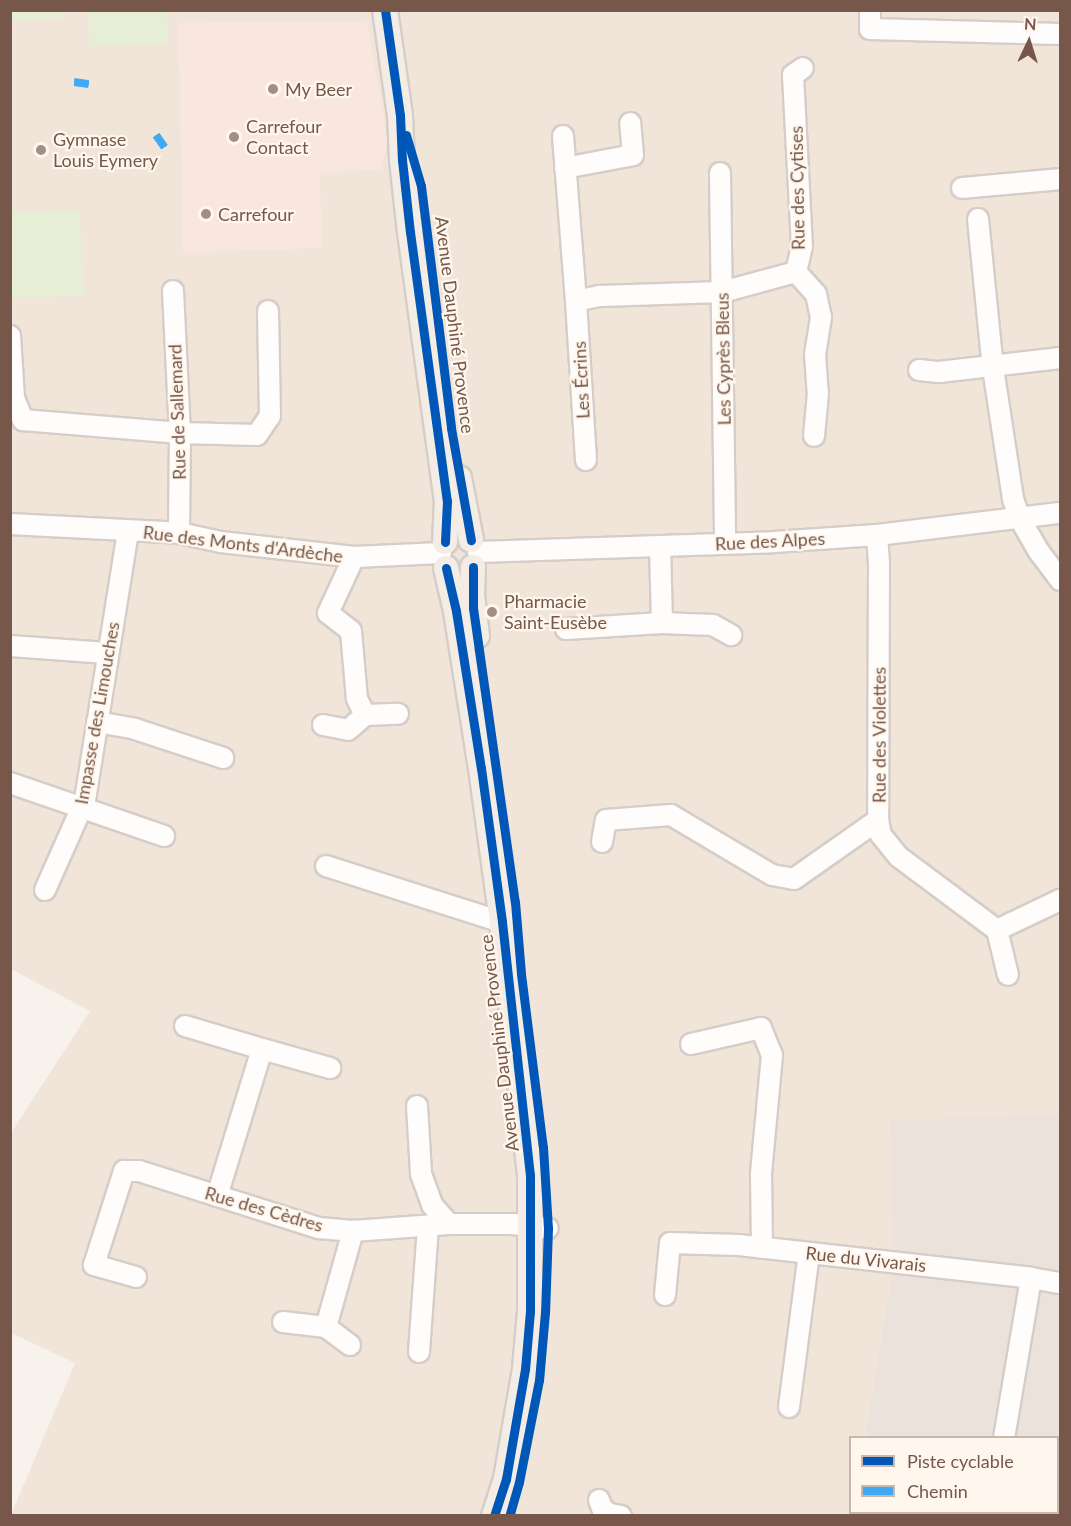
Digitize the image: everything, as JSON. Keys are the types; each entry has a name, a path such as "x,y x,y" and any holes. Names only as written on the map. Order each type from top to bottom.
{"main road":[{"name":"Avenue Dauphiné Provence","path":"385,10 400,115 409,221 447,501 444,554 458,622 502,922 528,1151 540,1226 545,1312 539,1380 521,1473 509,1515"},
{"name":"Avenue Dauphiné Provence","path":"400,115 421,186 451,428 474,553 473,608 515,902 522,985 543,1147 540,1226 525,1369 506,1479 494,1515"},
{"path":"458,536 474,553 463,573 451,572 444,554 458,536"}],"street":[{"path":"870,10 870,29 1060,34"},
{"name":"Rue des Cytises","path":"722,292 796,272 801,247 793,75 803,68"},
{"path":"565,168 633,155 630,123"},
{"name":"Les Écrins","path":"563,136 586,460"},
{"name":"Les Cyprès Bleus","path":"720,173 725,544"},
{"path":"962,188 1060,179"},
{"path":"978,219 993,368 1013,499 1020,519 1040,553 1060,580"},
{"path":"796,272 816,294 820,317 815,354 818,393 814,436"},
{"name":"Rue de Sallemard","path":"173,291 180,433 179,533"},
{"path":"576,301 600,296 722,292"},
{"path":"10,336 17,420 180,433 257,435 270,416 268,311"},
{"path":"919,370 939,372 993,368 1060,358"},
{"name":"Rue des Alpes","path":"474,553 725,544 877,535 1060,513"},
{"name":"Rue des Monts d'Ardèche","path":"10,524 179,533 221,542 354,557 444,554"},
{"name":"Impasse des Limouches","path":"45,890 85,800 128,531"},
{"name":"Rue des Violettes","path":"602,842 606,820 670,814 772,875 794,879 878,820 879,564 877,535"},
{"path":"660,546 662,623"},
{"path":"354,557 328,613 351,631 357,699 365,715"},
{"path":"566,629 662,623 713,625 731,635"},
{"path":"10,646 108,653"},
{"path":"323,725 348,730 365,715 398,714"},
{"path":"97,722 135,729 223,759"},
{"path":"10,783 164,836"},
{"path":"878,820 880,836 899,857 997,930 1008,975"},
{"path":"326,866 502,922"},
{"path":"997,930 1060,900"},
{"path":"185,1026 330,1068"},
{"path":"691,1044 761,1028 772,1055 761,1174 762,1248"},
{"path":"217,1196 262,1049"},
{"path":"417,1106 422,1174 432,1204 449,1224"},
{"name":"Rue des Cèdres","path":"136,1277 94,1265 124,1171 139,1171 319,1228 353,1231 449,1224 540,1226"},
{"path":"419,1352 428,1226"},
{"path":"326,1327 353,1231"},
{"name":"Rue du Vivarais","path":"665,1295 670,1243 762,1248 1030,1278 1060,1284"},
{"path":"789,1407 809,1253"},
{"path":"1004,1436 1030,1278"},
{"path":"283,1322 326,1327 350,1345"},
{"path":"599,1500 602,1508 609,1514 621,1515"}],"shaded area":[{"path":"11,11 1060,11 1060,1114 890,1122 892,1271 865,1436 849,1436 849,1514 853,1515 11,1515 75,1363 11,1333 11,1133 90,1011 11,969"},
{"path":"367,21 388,141 381,170 320,173 322,248 183,253 178,23"},
{"path":"1060,1114 1060,1515 853,1516 853,1514 1059,1514 1059,1436 865,1436 892,1271 890,1121"}],"green space":[{"path":"11,10 62,11 62,19 11,22"},
{"path":"88,11 167,11 168,44 89,46"},
{"path":"80,210 83,296 11,298 11,212"}],"marked path":[{"path":"74,82 89,84"},
{"path":"156,135 168,152"}],"cycle path":[{"path":"385,10 400,115 402,160 410,232 447,501 445,542"},
{"path":"406,135 421,186 451,428 471,540"},
{"path":"473,567 473,608 515,902 521,974 543,1147 548,1228 545,1312 539,1380 519,1482 509,1516"},
{"path":"446,568 456,611 481,768 502,922 530,1175 530,1311 525,1369 506,1479 494,1516"}],"place":[{"name":"My Beer","path":"273,89"},
{"name":"Carrefour Contact","path":"234,137"},
{"name":"Gymnase Louis Eymery","path":"41,150"},
{"name":"Carrefour","path":"206,214"},
{"name":"Pharmacie Saint-Eusèbe","path":"492,612"}]}
